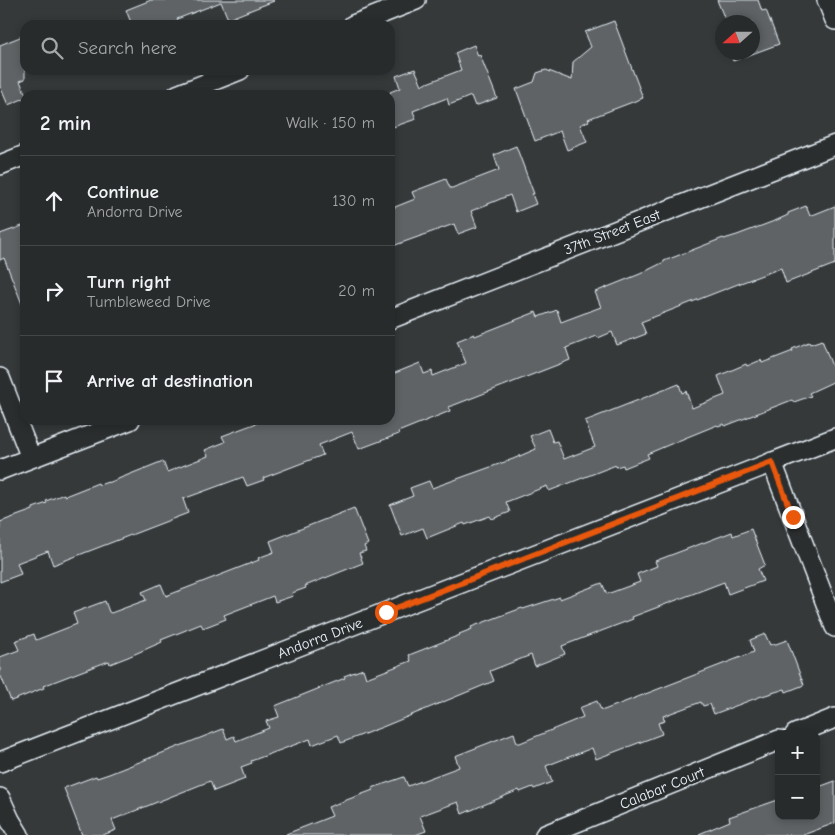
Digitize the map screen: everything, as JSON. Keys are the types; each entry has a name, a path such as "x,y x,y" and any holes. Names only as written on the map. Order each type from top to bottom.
{"street":[{"path":"366,20 416,0"},
{"path":"827,0 835,20"},
{"path":"190,90 227,75"},
{"name":"37th Street East","path":"395,316 835,145"},
{"path":"0,165 20,157"},
{"path":"0,378 31,458"},
{"path":"0,470 117,425"},
{"name":"Andorra Drive","path":"0,762 835,438"},
{"path":"772,462 835,627"},
{"path":"805,730 835,718"},
{"name":"Calabar Court","path":"545,835 775,742"},
{"path":"0,798 19,835"}],"building":[{"path":"151,0 274,1 228,19 221,2 178,20 130,20 126,10"},
{"path":"717,0 758,0 762,11 766,10 779,44 760,51 760,15 723,15"},
{"path":"614,21 643,98 588,119 589,121 580,125 587,142 567,150 560,131 535,141 516,89 534,82 537,73 546,70 572,80 573,62 591,47 585,32"},
{"path":"20,37 20,75 25,75 25,79 20,81 24,90 20,90 20,100 8,105 0,86 0,45"},
{"path":"474,45 478,56 480,55 497,98 475,106 471,96 449,105 447,98 413,111 416,119 395,126 395,90 400,88 396,76 415,69 422,85 461,70 455,53"},
{"path":"516,146 536,204 516,212 510,195 471,211 477,227 458,234 454,224 395,245 395,207 415,199 412,192 446,179 450,188 452,188 499,170 494,155"},
{"path":"806,206 810,216 835,206 835,264 786,283 781,268 641,322 646,334 617,345 612,332 598,338 597,336 566,348 570,360 449,407 450,411 398,432 399,434 359,449 352,432 319,445 323,455 263,478 264,480 247,486 243,477 183,499 188,513 53,565 48,551 17,563 21,574 0,582 0,522 33,510 33,508 47,503 46,501 64,494 65,496 98,483 99,485 108,483 163,461 167,472 208,456 205,450 225,442 222,436 252,425 395,425 395,373 420,363 424,374 432,371 433,376 466,363 457,341 474,334 475,336 536,312 538,317 557,310 561,322 601,307 595,292 640,274 664,261 777,220 788,215 788,213"},
{"path":"20,227 20,299 4,258 0,260 0,234"},
{"path":"822,340 835,374 835,381 809,393 811,396 794,402 792,400 725,426 724,424 717,425 647,454 649,458 624,468 623,465 616,467 616,465 549,491 547,486 506,502 510,512 492,519 490,516 465,525 464,523 427,538 423,528 402,536 390,505 413,496 410,488 429,481 432,488 513,459 536,449 530,436 548,429 553,442 557,441 564,459 595,447 585,421 679,384 682,393 686,391 692,408 725,395 718,376 746,364 747,366 761,360 762,363 793,351 792,349 809,342 810,344"},
{"path":"354,508 368,544 364,546 366,551 359,553 363,563 305,586 306,588 292,593 293,596 275,602 273,596 224,615 226,619 203,628 201,624 161,640 162,642 128,657 110,664 109,661 82,671 11,701 0,674 0,657 19,650 15,641 34,634 36,640 77,624 73,613 105,601 111,613 146,600 142,592 161,584 166,596 259,560 258,558 274,552 270,541"},
{"path":"751,529 765,565 758,569 763,581 728,594 724,582 562,646 565,654 535,666 531,655 490,671 494,681 385,726 341,743 338,735 312,745 310,739 251,761 252,763 241,767 245,779 214,791 210,781 112,820 116,830 103,835 82,835 64,788 96,776 97,778 109,774 223,729 227,739 234,736 236,741 269,728 266,721 279,717 275,706 345,678 344,676 363,669 366,678 411,661 409,655 460,635 472,629 471,627 522,608 560,597 560,599 602,583 607,594 640,582 637,574 657,566 655,561 732,532 733,536"},
{"path":"765,634 770,645 787,640 804,685 786,692 785,689 759,697 714,714 710,704 703,706 701,702 663,716 665,721 658,723 662,734 596,759 592,748 546,766 552,782 534,789 533,787 520,792 519,790 462,814 458,802 420,816 426,831 415,835 286,834 332,816 328,807 373,790 372,788 404,777 408,786 459,767 455,756 514,733 517,743 520,743 583,717 579,708 597,701 601,710 604,710 754,652 750,640"},
{"path":"835,781 835,823 803,835 699,835 730,821 729,817 775,801 775,820 820,820 820,787"}],"route":[{"path":"386,612 772,462 793,517"}]}
